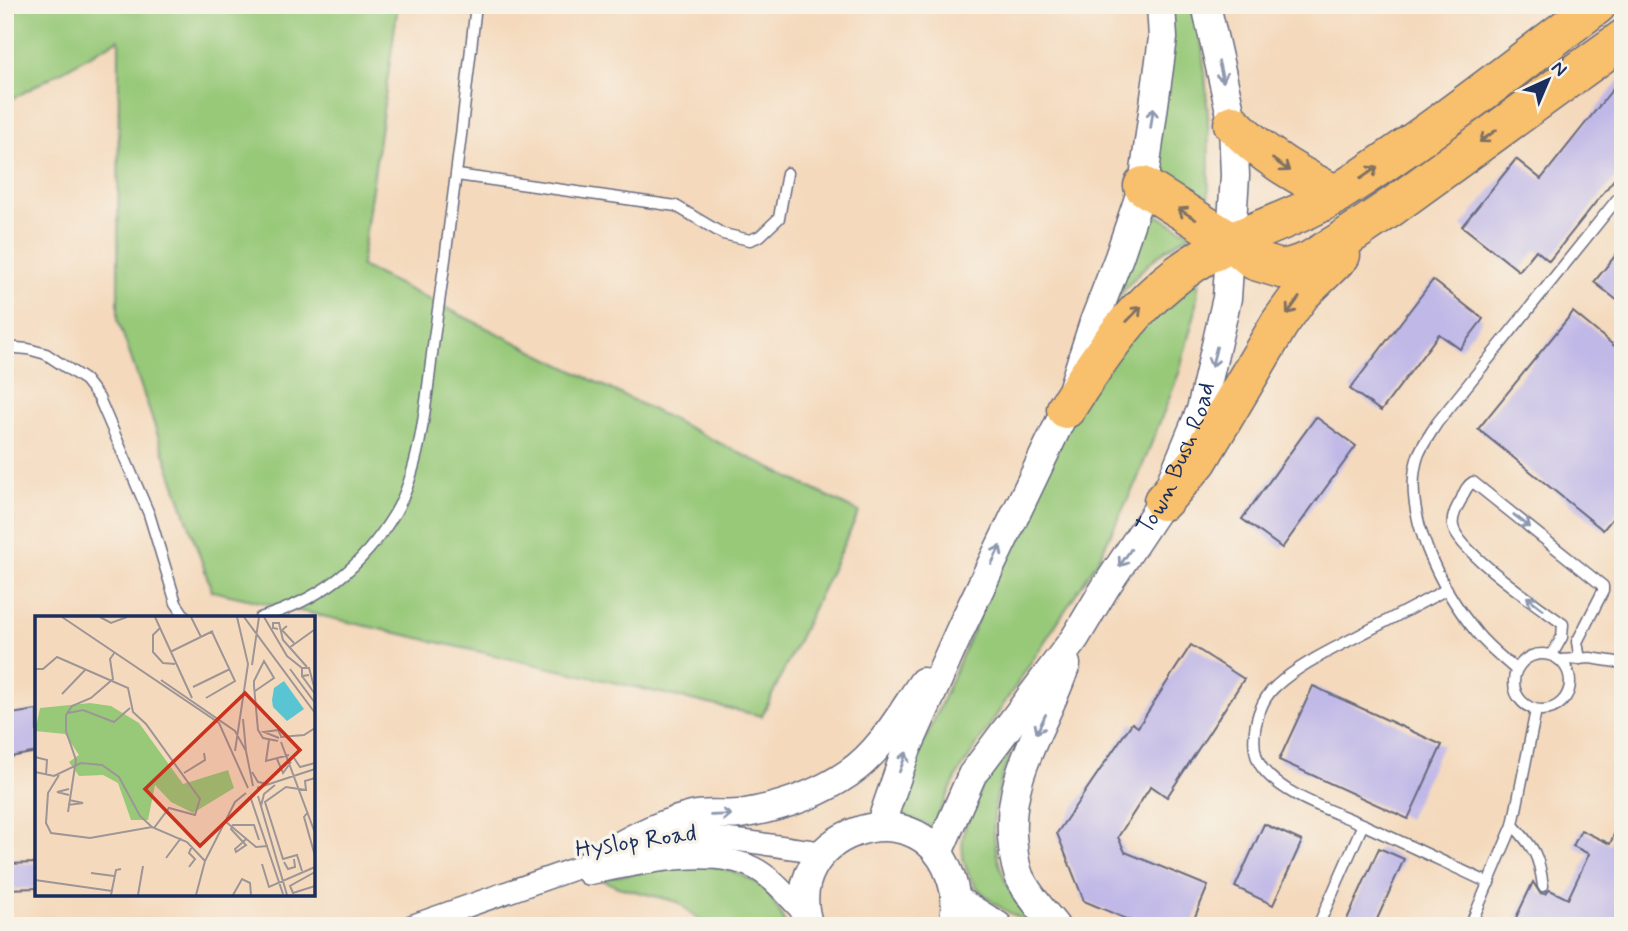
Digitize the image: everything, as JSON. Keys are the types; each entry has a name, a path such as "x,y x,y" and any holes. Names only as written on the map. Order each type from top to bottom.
{"highway":[{"path":"1066,409 1095,362 1134,313 1167,282 1232,242 1293,217 1336,195 1597,5"},
{"path":"1143,186 1232,242 1255,261 1281,269 1292,267 1319,255 1393,206 1623,39"},
{"path":"1233,124 1250,142 1293,174 1336,195"},
{"path":"1163,501 1198,461 1261,353 1301,294 1393,206"}],"street":[{"path":"880,826 906,751 961,628 1066,409 1094,322 1119,257 1143,186 1163,38 1161,5"},
{"name":"Town Bush Road","path":"938,853 972,775 1075,638 1163,501 1201,410 1227,298 1235,176 1233,124 1206,5"},
{"path":"590,863 642,832 695,815 738,814 779,806 816,792 850,772 882,742 961,628"},
{"path":"1055,926 1030,895 1019,875 1010,827 1016,783 1056,695 1075,638"},
{"path":"807,921 804,898 807,881 823,852 849,833 880,826 911,833 938,853 953,883 954,913 998,926"},
{"name":"Hyslop Road","path":"416,925 651,841 705,837 823,852"},
{"name":"Hyslop Road","path":"537,883 629,866 711,858 738,862 755,869 770,880 807,921"}],"lane":[{"path":"266,616 287,609 336,582 352,569 396,511 409,481 422,424 457,175 476,5"},
{"path":"457,175 676,206 723,233 750,240 760,236 779,218 787,173"},
{"path":"1516,670 1477,634 1447,589 1419,527 1413,485 1418,455 1437,423 1623,192"},
{"path":"5,347 47,354 85,380 99,398 149,514 176,603 185,616"},
{"path":"1580,659 1577,642 1603,592 1603,586 1473,482 1468,485 1455,511 1452,524 1458,538 1473,554 1563,624 1557,658 1571,677 1567,695 1554,708 1536,710 1524,704 1516,694 1513,681 1516,670 1531,655 1541,653 1557,658 1580,659 1590,658 1623,663"},
{"path":"1447,589 1315,659 1273,688 1264,701 1254,746 1262,768 1291,790 1320,806 1489,883"},
{"path":"1470,926 1513,825 1536,710"},
{"path":"1318,926 1363,824"},
{"path":"1513,825 1533,847 1541,867 1543,886"}],"green space":[{"path":"5,5 398,5 361,266 859,512 762,716 212,591 118,320 119,39 5,103"},
{"path":"1168,5 1195,5 1200,31 1208,110 1208,216 1155,182"},
{"path":"1141,207 1191,234 1149,263 1098,325"},
{"path":"1201,262 1195,313 1179,373 1137,480 1098,560 958,774 932,827 894,812 1028,503 1103,352"},
{"path":"1032,707 1006,764 994,816 995,841 1001,868 1012,895 1031,923 993,902 971,878 963,853 965,825 977,796"},
{"path":"701,862 753,881 771,898 786,926 707,926 678,902 618,887 600,879"}],"building":[{"path":"1623,76 1623,168 1549,261 1536,250 1519,271 1462,226 1516,159 1541,179"},
{"path":"1623,246 1623,305 1594,282"},
{"path":"1433,280 1483,319 1460,349 1439,334 1381,411 1350,389"},
{"path":"1573,312 1623,353 1623,506 1603,530 1478,429"},
{"path":"1316,417 1356,446 1282,548 1242,519"},
{"path":"1191,645 1244,679 1167,797 1151,786 1118,837 1125,852 1208,886 1191,926 1143,926 1084,901 1057,833 1132,723 1138,727"},
{"path":"1313,686 1442,745 1408,819 1279,760"},
{"path":"35,710 35,752 5,758 5,715"},
{"path":"1623,813 1623,926 1512,926 1533,882 1540,893 1545,894 1550,890 1568,899 1589,854 1573,846 1581,830 1610,844"},
{"path":"1264,824 1302,841 1273,905 1235,887"},
{"path":"1379,848 1404,859 1374,926 1344,926"},
{"path":"35,863 35,888 5,889 5,864"}]}
